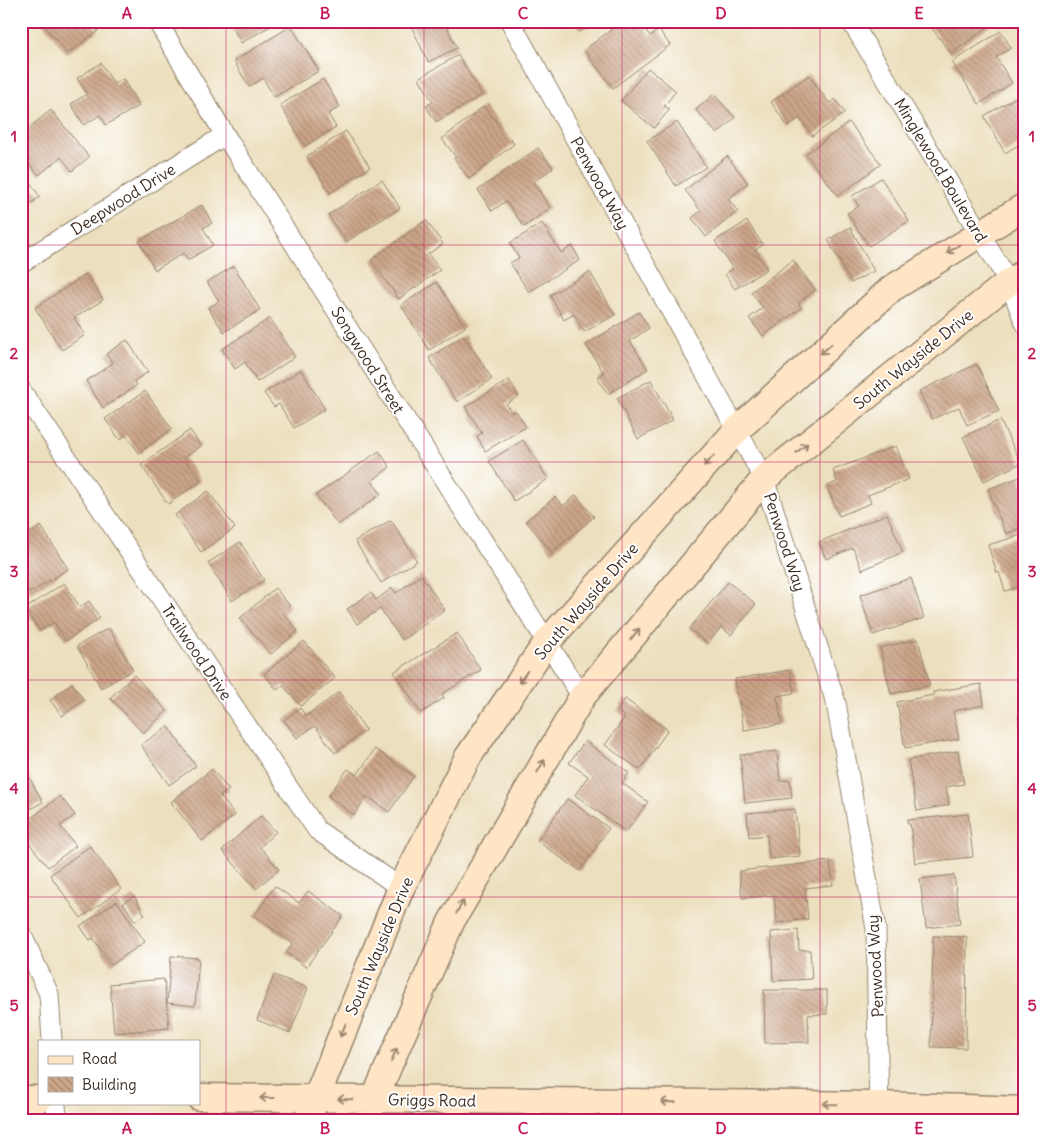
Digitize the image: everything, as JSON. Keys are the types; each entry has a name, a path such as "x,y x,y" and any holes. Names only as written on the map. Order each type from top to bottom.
{"main road":[{"name":"South Wayside Drive","path":"311,1110 401,888 468,757 547,642 737,430 891,289 1025,206"},
{"name":"South Wayside Drive","path":"371,1110 451,922 582,697 764,479 1017,278"},
{"name":"Griggs Road","path":"200,1098 311,1110 879,1113 1025,1110"},
{"path":"21,1100 38,1099"}],"street":[{"name":"Songwood Street","path":"157,21 225,135 582,697"},
{"name":"Penwood Way","path":"510,21 764,479 836,702 876,928 879,1113"},
{"name":"Minglewood Boulevard","path":"851,21 979,233 1017,278 1025,323"},
{"name":"Deepwood Drive","path":"21,263 225,135"},
{"name":"Trailwood Drive","path":"21,390 317,830 401,888"},
{"path":"21,934 49,994 52,1040"},
{"path":"56,1104 57,1121"}],"building":[{"path":"41,21 90,21 98,31 67,54"},
{"path":"229,21 279,21 241,43"},
{"path":"409,21 449,21 445,23 457,48 428,62"},
{"path":"576,21 598,21 581,30"},
{"path":"623,21 639,21 650,36 659,30 670,45 613,88 584,50"},
{"path":"927,21 996,21 951,54"},
{"path":"291,26 319,71 274,97 263,78 249,87 234,61"},
{"path":"1001,31 1011,48 996,57 1012,83 979,104 952,62"},
{"path":"458,55 482,95 436,122 426,106 433,102 419,78"},
{"path":"101,63 114,84 123,79 139,106 106,125 100,115 84,125 71,104 87,94 77,78"},
{"path":"648,68 676,91 664,106 670,109 654,128 621,101"},
{"path":"809,75 829,103 835,99 845,113 812,136 799,118 788,127 771,102"},
{"path":"323,79 340,107 328,114 336,127 305,146 280,105"},
{"path":"1025,92 1025,141 1005,153 984,116"},
{"path":"714,94 735,118 717,134 696,110"},
{"path":"484,106 514,144 469,179 454,158 456,157 442,139"},
{"path":"51,110 89,157 72,171 61,157 39,175 21,154 21,134"},
{"path":"677,122 706,167 676,186 647,141"},
{"path":"849,122 881,164 838,196 806,154"},
{"path":"346,131 370,167 330,193 307,156"},
{"path":"538,148 553,168 533,182 550,208 524,227 506,201 492,211 478,190"},
{"path":"727,156 748,183 728,199 738,211 706,237 692,218 701,211 685,190"},
{"path":"21,169 40,197 21,210"},
{"path":"881,178 909,221 869,246 847,213 859,206 852,196"},
{"path":"382,180 400,208 346,242 328,215"},
{"path":"202,205 212,223 203,228 213,245 188,260 184,253 155,270 139,241"},
{"path":"426,220 443,244 428,254 440,270 399,299 371,260"},
{"path":"747,221 763,245 755,250 767,269 735,289 725,274 733,269 715,241"},
{"path":"542,223 561,253 572,246 580,260 529,292 510,263 519,258 510,243"},
{"path":"850,227 874,271 851,283 828,240"},
{"path":"793,260 815,290 798,303 801,308 763,336 749,318 763,308 751,292"},
{"path":"234,266 260,310 224,332 208,308 219,301 207,282"},
{"path":"590,272 615,315 584,332 574,314 564,320 550,295"},
{"path":"86,274 103,300 74,318 85,335 62,350 35,308"},
{"path":"437,282 465,327 429,350 401,305"},
{"path":"639,312 649,328 630,341 648,369 608,394 597,378 604,373 586,345"},
{"path":"270,318 295,357 257,382 245,362 235,369 222,349"},
{"path":"464,335 492,379 457,402 429,358"},
{"path":"127,340 148,372 134,381 137,385 103,408 86,381 113,363 106,354"},
{"path":"977,364 999,411 967,425 959,407 932,419 919,391"},
{"path":"301,370 325,409 294,428 279,404 274,407 264,393"},
{"path":"509,380 519,396 506,404 512,413 516,411 526,427 485,451 477,436 482,433 465,407"},
{"path":"651,380 673,420 638,439 617,398"},
{"path":"145,391 172,429 139,453 126,435 120,440 105,419"},
{"path":"1000,420 1021,463 984,481 963,437"},
{"path":"190,430 201,446 184,458 201,481 168,504 141,465"},
{"path":"523,440 548,479 514,501 489,461"},
{"path":"896,446 909,479 868,495 871,503 839,516 827,486 837,482 833,470"},
{"path":"379,451 390,467 372,481 381,494 338,525 316,495"},
{"path":"1020,477 1025,490 1025,526 1006,534 988,489"},
{"path":"208,491 235,528 201,552 175,515"},
{"path":"576,495 594,517 552,552 526,521 555,497 563,506"},
{"path":"21,508 31,520 21,527"},
{"path":"887,514 903,552 862,570 853,548 826,559 819,542"},
{"path":"391,520 417,561 381,583 355,541"},
{"path":"41,526 68,569 30,593 21,579 21,539"},
{"path":"1025,534 1025,585 1005,591 988,545"},
{"path":"240,542 264,580 232,601 208,563"},
{"path":"421,575 445,610 402,640 380,609 357,624 347,609 371,593 376,600 392,588 396,593"},
{"path":"911,578 924,618 873,635 860,595"},
{"path":"728,582 756,604 731,635 721,627 708,644 689,629"},
{"path":"64,583 80,607 89,601 100,618 66,641 54,622 40,631 25,609"},
{"path":"275,588 290,606 283,613 298,631 271,654 240,618"},
{"path":"109,628 133,670 101,688 77,646"},
{"path":"457,633 481,670 442,694 444,698 421,713 394,672"},
{"path":"918,639 930,685 891,694 880,648"},
{"path":"304,641 335,678 301,706 283,685 277,690 264,674"},
{"path":"790,670 794,693 777,696 782,724 744,730 735,679"},
{"path":"134,675 167,711 143,733 110,698"},
{"path":"72,683 84,700 62,716 50,700"},
{"path":"981,684 984,705 953,711 959,739 905,748 897,702 934,695 933,692"},
{"path":"339,692 366,730 335,753 315,726 297,738 284,720 300,708 306,716"},
{"path":"625,699 668,730 640,770 605,745 625,717 617,711"},
{"path":"1025,713 1025,730 1021,731 1019,714"},
{"path":"168,726 196,766 169,785 141,745"},
{"path":"585,741 629,773 622,783 648,802 626,832 575,795 588,776 569,763"},
{"path":"375,749 414,776 389,812 367,796 354,815 328,796 348,769 357,775"},
{"path":"777,751 780,781 790,780 792,798 745,803 740,755"},
{"path":"958,751 964,784 946,787 949,805 917,811 908,760"},
{"path":"21,763 43,802 21,814"},
{"path":"212,769 229,790 220,796 235,815 202,841 171,802"},
{"path":"60,796 75,815 60,826 76,846 48,867 21,833 21,826"},
{"path":"567,799 609,828 580,871 537,841"},
{"path":"795,809 800,856 769,859 767,835 749,837 747,813"},
{"path":"968,814 973,857 915,863 910,824 908,824 907,820"},
{"path":"261,816 276,832 260,847 279,869 256,889 222,850"},
{"path":"90,846 121,889 81,918 50,875"},
{"path":"830,861 833,885 805,888 808,919 777,923 774,895 742,898 739,871"},
{"path":"954,875 960,924 926,928 920,879"},
{"path":"275,886 299,903 308,891 343,916 306,967 286,953 293,943 254,916"},
{"path":"134,896 145,915 135,921 123,903"},
{"path":"117,901 145,942 111,965 93,938 90,940 80,926"},
{"path":"798,930 799,950 810,950 812,979 773,981 771,932"},
{"path":"933,936 967,937 966,1048 931,1047"},
{"path":"171,956 199,958 195,1006 167,1003"},
{"path":"274,975 308,988 290,1033 257,1020"},
{"path":"164,979 169,1028 114,1033 110,984"},
{"path":"764,990 827,990 827,1014 808,1015 809,1042 765,1043"}]}
